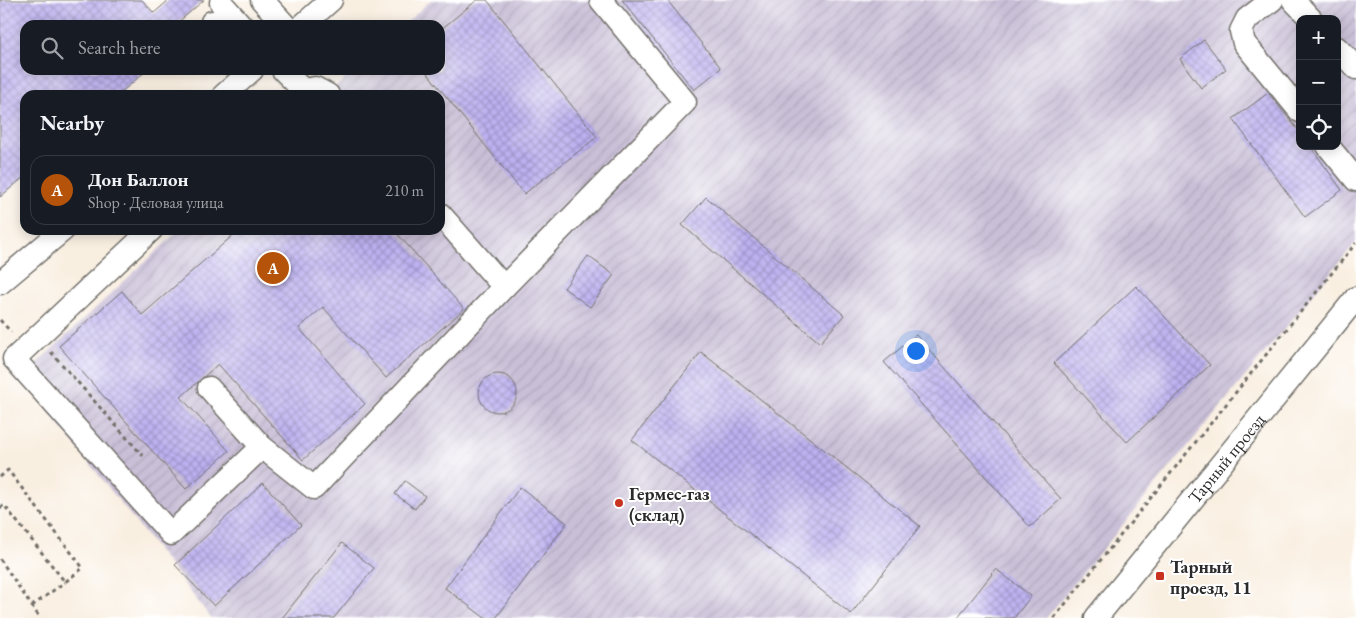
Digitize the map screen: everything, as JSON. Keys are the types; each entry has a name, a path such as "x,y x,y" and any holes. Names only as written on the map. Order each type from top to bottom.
{"street":[{"path":"262,0 280,20"},
{"path":"309,20 331,0"},
{"path":"209,388 262,447 314,488 504,287 685,102 601,0"},
{"path":"1272,0 1248,19 1241,31 1242,37 1244,43 1296,106"},
{"path":"1293,0 1306,15"},
{"path":"1341,52 1356,68"},
{"path":"230,90 246,75"},
{"path":"287,75 299,90"},
{"path":"1331,150 1356,180"},
{"path":"445,220 504,287"},
{"path":"0,283 57,235"},
{"path":"146,235 14,359 171,534 262,447"},
{"name":"Тарный проезд","path":"1096,618 1356,298"}],"path":[{"path":"1054,618 1356,243"},
{"path":"37,336 143,456"},
{"path":"0,477 8,470 83,568 32,606"},
{"path":"0,508 4,505 9,510 65,582"},
{"path":"0,559 40,618"}],"shaded area":[{"path":"431,0 1356,0 1356,242 1046,618 211,618 22,377 174,235 445,235 445,90 333,90 349,75 445,75 445,20 409,20"}],"building":[{"path":"0,0 142,0 154,13 169,0 204,0 181,20 20,20 20,75 141,75 124,90 20,90 20,180 0,197"},
{"path":"477,0 487,0 597,137 524,194 445,95 445,90 441,90 429,75 445,75 445,26"},
{"path":"622,0 667,0 721,68 694,90"},
{"path":"1204,40 1226,69 1201,88 1180,59"},
{"path":"1268,93 1296,127 1296,150 1313,150 1342,190 1305,217 1233,119"},
{"path":"706,197 844,315 820,343 682,225"},
{"path":"233,235 398,235 464,309 386,378 323,307 299,328 365,404 303,460 218,364 181,397 229,451 186,489 59,346 122,291 142,315"},
{"path":"588,256 614,275 590,307 564,288"},
{"path":"1136,286 1210,365 1127,442 1054,363"},
{"path":"916,335 1061,499 1030,527 884,362"},
{"path":"701,352 920,526 851,614 632,440"},
{"path":"498,374 512,379 517,393 512,407 498,412 484,407 479,393 484,379"},
{"path":"405,481 425,496 415,509 395,494"},
{"path":"263,483 301,525 214,606 175,565"},
{"path":"520,487 567,523 496,618 485,618 445,588"},
{"path":"342,543 374,568 334,618 282,618"},
{"path":"996,569 1031,596 1014,618 957,618"}],"place":[{"name":"Дон Баллон","path":"273,268"},
{"name":"Гермес-газ (склад)","path":"619,503"},
{"name":"Тарный проезд, 11","path":"1160,576"}]}
